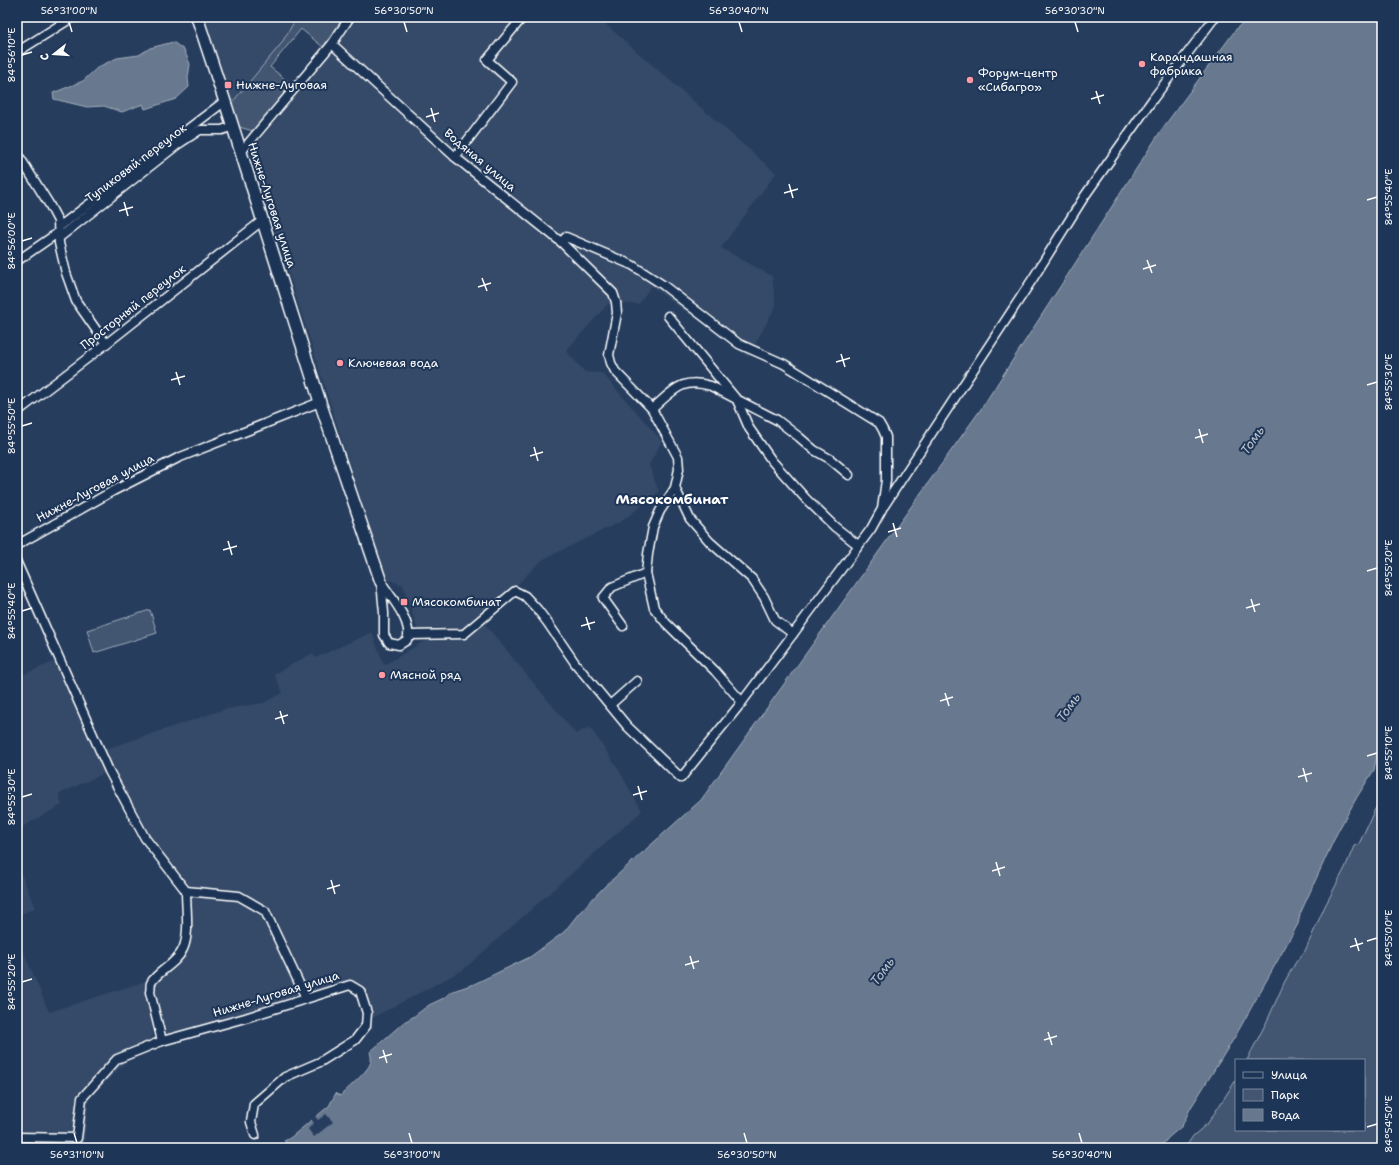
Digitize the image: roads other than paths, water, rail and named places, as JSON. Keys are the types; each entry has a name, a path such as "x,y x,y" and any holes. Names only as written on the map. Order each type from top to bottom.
{"street":[{"path":"17,52 73,17"},
{"name":"Нижне-Луговая улица","path":"197,17 320,402 380,582"},
{"path":"241,152 332,44 350,17"},
{"path":"455,157 512,82 487,60 523,17"},
{"path":"409,635 464,634 515,591 525,596 547,622 575,664 627,726 681,778 742,702 871,528 1084,197 1153,100 1215,17"},
{"name":"Водяная улица","path":"332,44 455,157 561,242 613,293 617,313 609,355 611,363 615,371 652,410"},
{"name":"Тупиковый переулок","path":"59,232 225,101"},
{"name":"Тупиковый переулок","path":"59,232 177,145 200,130 222,130 233,126"},
{"path":"17,153 58,221 59,243 66,273 76,301 106,344"},
{"name":"Просторный переулок","path":"17,412 263,220"},
{"path":"17,262 59,232"},
{"path":"561,242 566,237 632,264 663,285 739,344 784,364 879,423 886,437 886,480 882,509"},
{"path":"668,316 737,400 749,428 772,461 806,499 858,545"},
{"path":"742,702 657,613 653,603 646,573 653,527 660,511 674,488 679,469 678,457 652,410 677,387 690,382 711,386 777,420 814,450 830,459 849,475"},
{"name":"Нижне-Луговая улица","path":"17,545 114,491 178,458 320,402"},
{"path":"674,488 690,519 710,542 752,579 764,597 775,620 793,634"},
{"path":"17,563 109,771 145,838 186,891 187,937 183,949 176,961 155,978 150,992 162,1041"},
{"path":"623,626 603,598 612,587 646,573"},
{"path":"380,582 398,606 408,627 409,635 403,643 398,645 389,643 384,635 384,614 380,582"},
{"path":"610,705 638,681"},
{"path":"186,891 239,896 266,911 306,998"},
{"name":"Нижне-Луговая улица","path":"17,1137 77,1138 82,1098 117,1060 162,1041 245,1018 350,984 360,991 367,1013 366,1026 355,1040 320,1062 285,1077 254,1104 250,1122 255,1135"}],"water":[{"name":"Томь","path":"1249,17 1382,17 1382,747 1377,755 1374,770 1337,833 1300,914 1298,924 1236,1035 1190,1109 1182,1126 1168,1138 1160,1148 288,1148 290,1146 284,1141 290,1138 329,1106 336,1093 340,1096 368,1067 371,1060 370,1052 404,1022 429,1005 446,997 450,992 474,984 530,957 564,932 579,913 604,887 701,800 981,409 1162,129 1237,28"},
{"path":"173,42 184,50 190,64 188,78 189,87 176,99 145,109 143,104 122,112 104,106 87,107 54,99 53,93 83,81 98,67 117,58 139,55 150,48"}],"place":[{"name":"Карандашная фабрика","path":"1142,64"},
{"name":"Форум-центр «Сибагро»","path":"970,80"},
{"name":"Нижне-Луговая","path":"228,85"},
{"name":"Ключевая вода","path":"340,363"},
{"name":"Мясокомбинат","path":"404,602"},
{"name":"Мясной ряд","path":"382,675"}],"district":[{"name":"Мясокомбинат","path":"672,499"}]}
